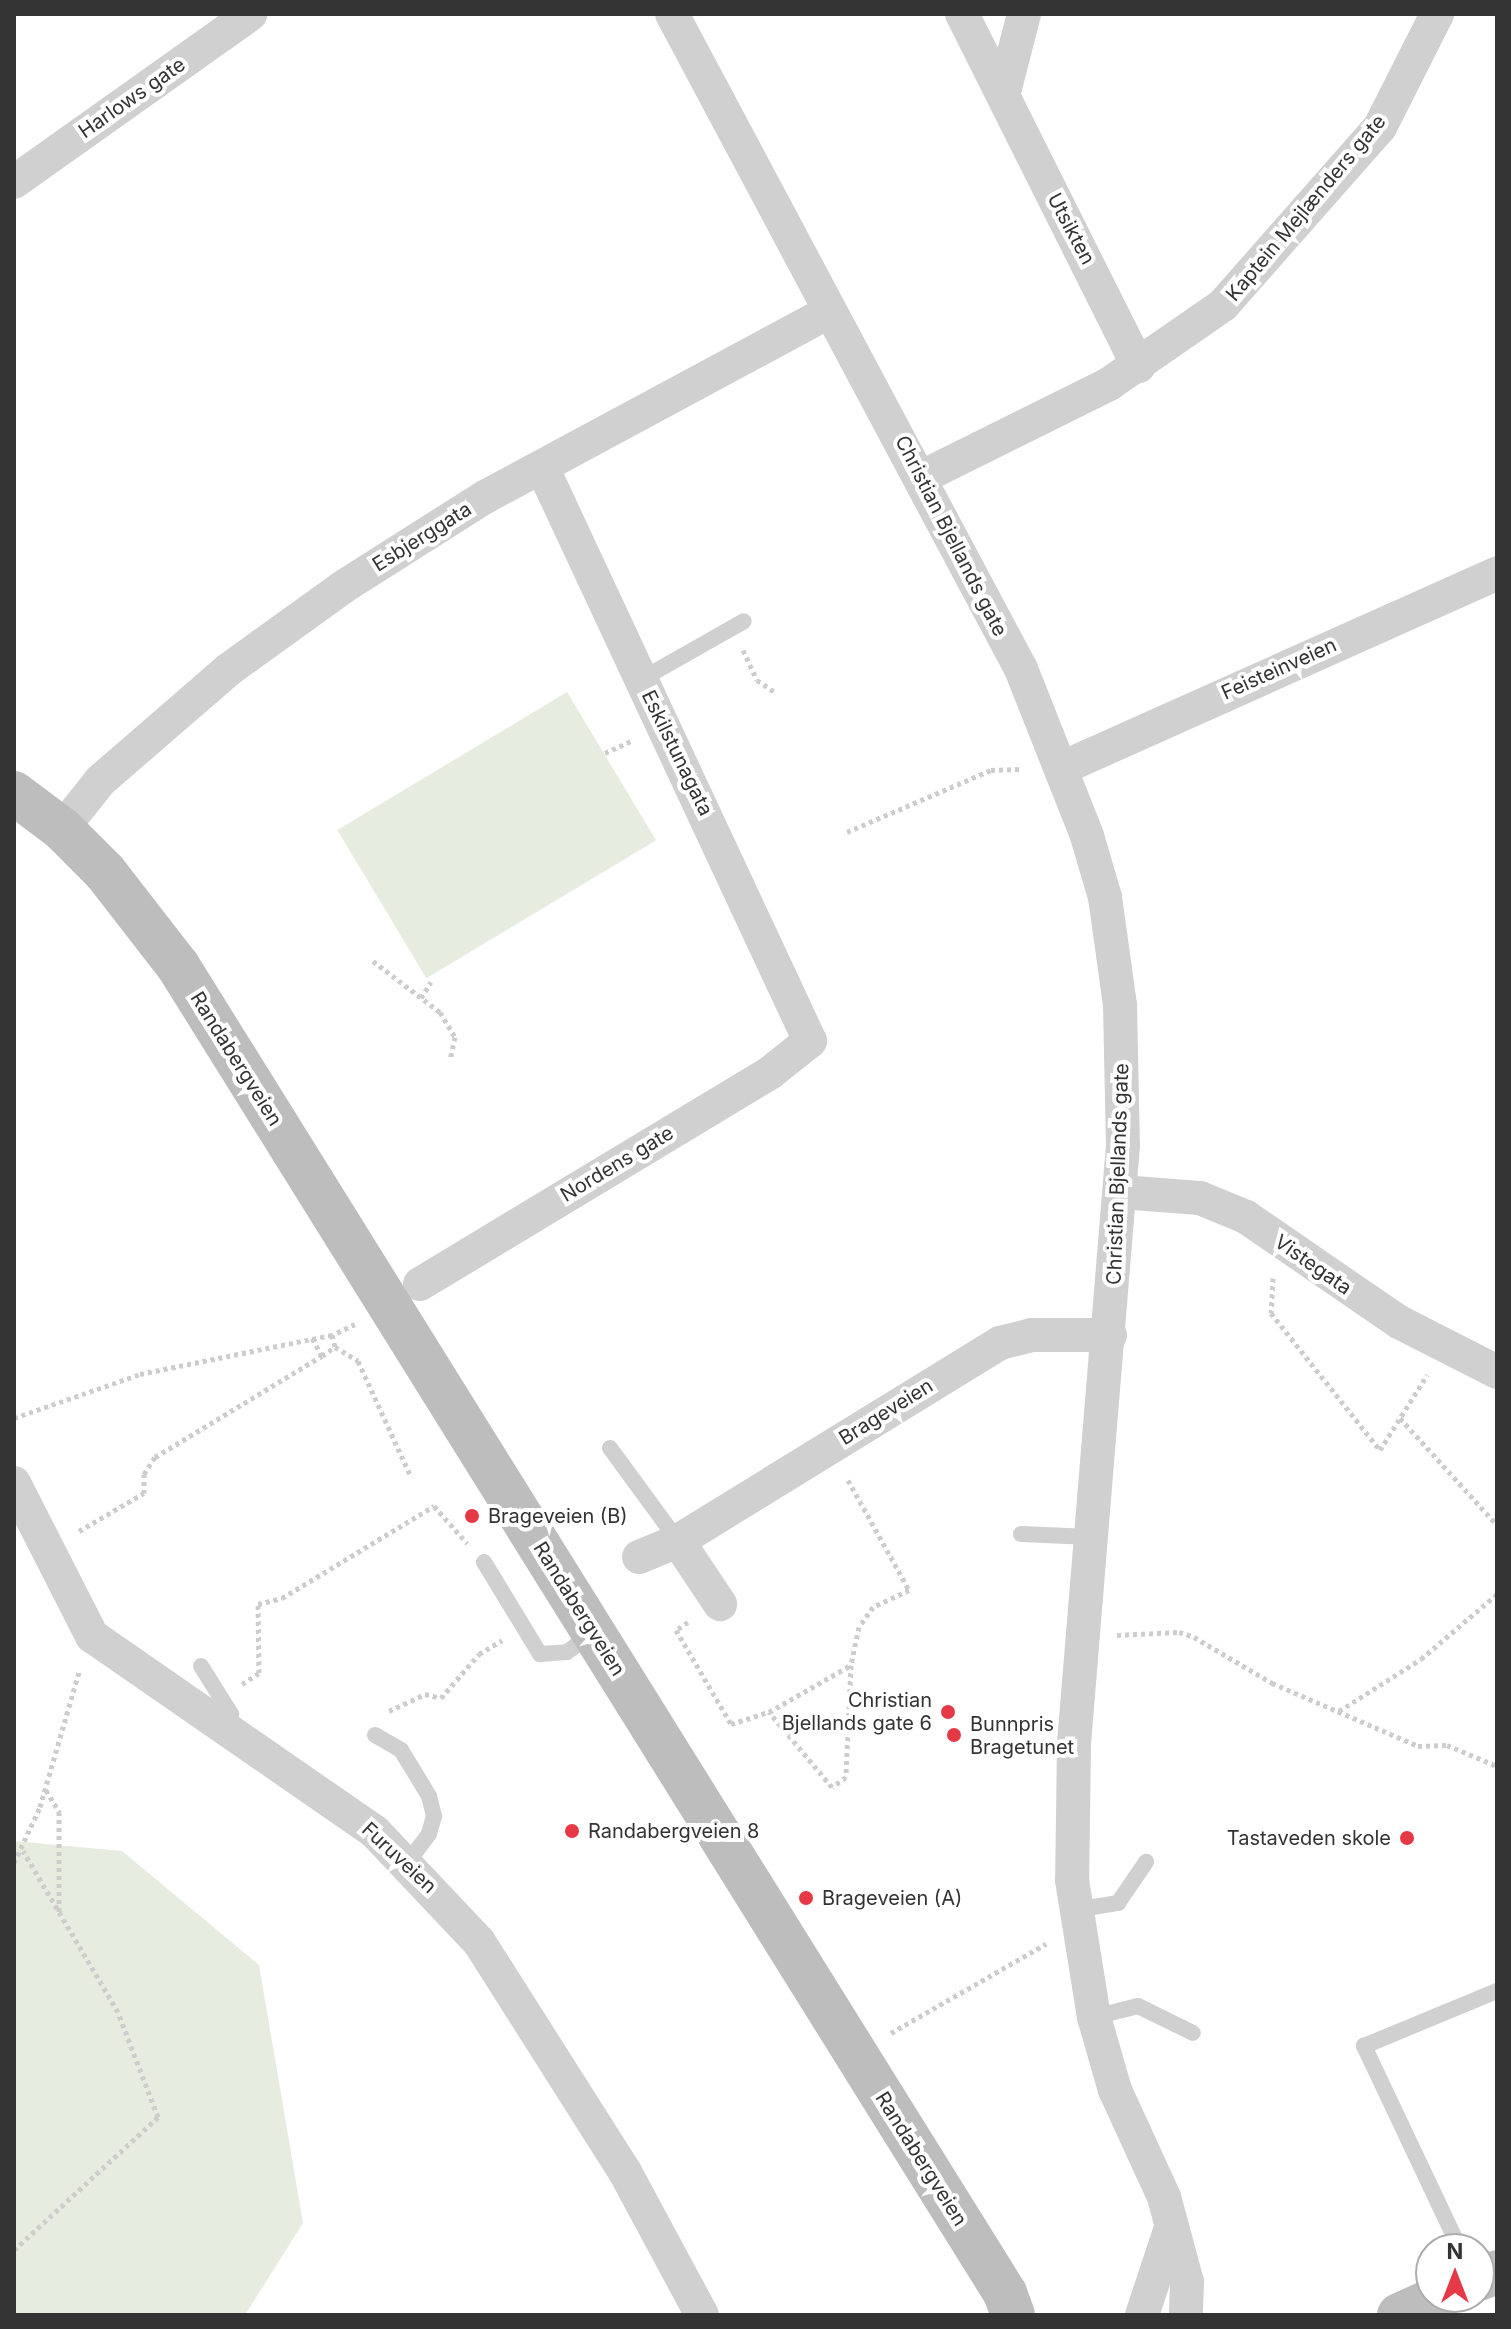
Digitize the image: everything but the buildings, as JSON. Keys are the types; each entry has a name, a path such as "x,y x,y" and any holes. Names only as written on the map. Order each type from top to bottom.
{"main road":[{"name":"Randabergveien","path":"14,793 62,829 135,907 178,966 1016,2308"}],"street":[{"name":"Harlows gate","path":"14,182 250,14"},
{"name":"Christian Bjellands gate","path":"672,14 829,312 922,477 1021,669 1062,768 1105,897 1116,969 1124,1091 1110,1335 1071,1794 1075,1910 1094,2017 1115,2090 1164,2197 1187,2282 1186,2315"},
{"name":"Utsikten","path":"962,14 1004,92 1138,366"},
{"path":"1004,92 1024,14"},
{"name":"Kaptein Mejlænders gate","path":"922,477 1138,366 1223,305 1380,127 1437,14"},
{"name":"Esbjerggata","path":"62,829 100,781 228,670 343,587 542,467 829,312"},
{"name":"Eskilstunagata","path":"542,467 810,1041"},
{"name":"Feisteinveien","path":"1062,768 1497,573"},
{"name":"Nordens gate","path":"420,1284 771,1072 810,1041"},
{"name":"Vistegata","path":"1120,1192 1200,1198 1246,1217 1399,1322 1497,1372"},
{"name":"Brageveien","path":"639,1557 678,1541 1000,1343 1031,1335 1110,1335"},
{"name":"Furuveien","path":"14,1483 92,1636 213,1718 408,1862 479,1942 521,2003 652,2216 702,2315"},
{"path":"678,1541 720,1604"},
{"path":"1142,2315 1171,2228"}],"lane":[{"path":"642,679 738,624"},
{"path":"610,1448 678,1541"},
{"path":"1021,1534 1091,1537"},
{"path":"484,1562 540,1654 567,1652 594,1632"},
{"path":"201,1666 231,1714 213,1718"},
{"path":"375,1735 401,1750 431,1806 429,1834 408,1862"},
{"path":"1075,1910 1118,1903 1146,1862"},
{"path":"1452,2233 1364,2046 1497,1991"},
{"path":"1094,2017 1138,2006 1193,2033"}],"path":[{"path":"738,624 757,680 775,692"},
{"path":"847,832 991,770 1062,768"},
{"path":"373,961 440,1012 455,1037 450,1060"},
{"path":"421,998 431,982"},
{"path":"1273,1274 1271,1313 1380,1450 1428,1374"},
{"path":"14,1418 140,1374 332,1335 345,1329"},
{"path":"332,1335 335,1347 358,1361 411,1477"},
{"path":"312,1338 322,1356"},
{"path":"48,1546 144,1493 144,1474 155,1457 335,1347"},
{"path":"1400,1418 1497,1525"},
{"path":"844,1474 909,1590 873,1607 859,1627 851,1665 846,1777 832,1787 769,1712 851,1665"},
{"path":"259,1673 258,1604 282,1598 434,1506 484,1562"},
{"path":"1338,1712 1421,1659 1497,1594"},
{"path":"1109,1635 1179,1632 1194,1637 1272,1683 1338,1712 1418,1746 1447,1745 1497,1766"},
{"path":"14,1863 23,1851 46,1790 92,1636"},
{"path":"375,1735 387,1712 425,1694 441,1698 493,1645"},
{"path":"46,1790 59,1812 59,1914"},
{"path":"14,2250 158,2117 118,2012 23,1851"},
{"path":"891,2033 1053,1940"}],"shaded area":[{"path":"567,692 656,840 426,978 337,830"},
{"path":"14,1841 122,1851 259,1965 303,2223 245,2315 14,2315"}],"place":[{"name":"Brageveien (B)","path":"472,1516"},
{"name":"Christian Bjellands gate 6","path":"948,1712"},
{"name":"Bunnpris Bragetunet","path":"954,1735"},
{"name":"Randabergveien 8","path":"572,1831"},
{"name":"Tastaveden skole","path":"1407,1838"},
{"name":"Brageveien (A)","path":"806,1898"}]}
